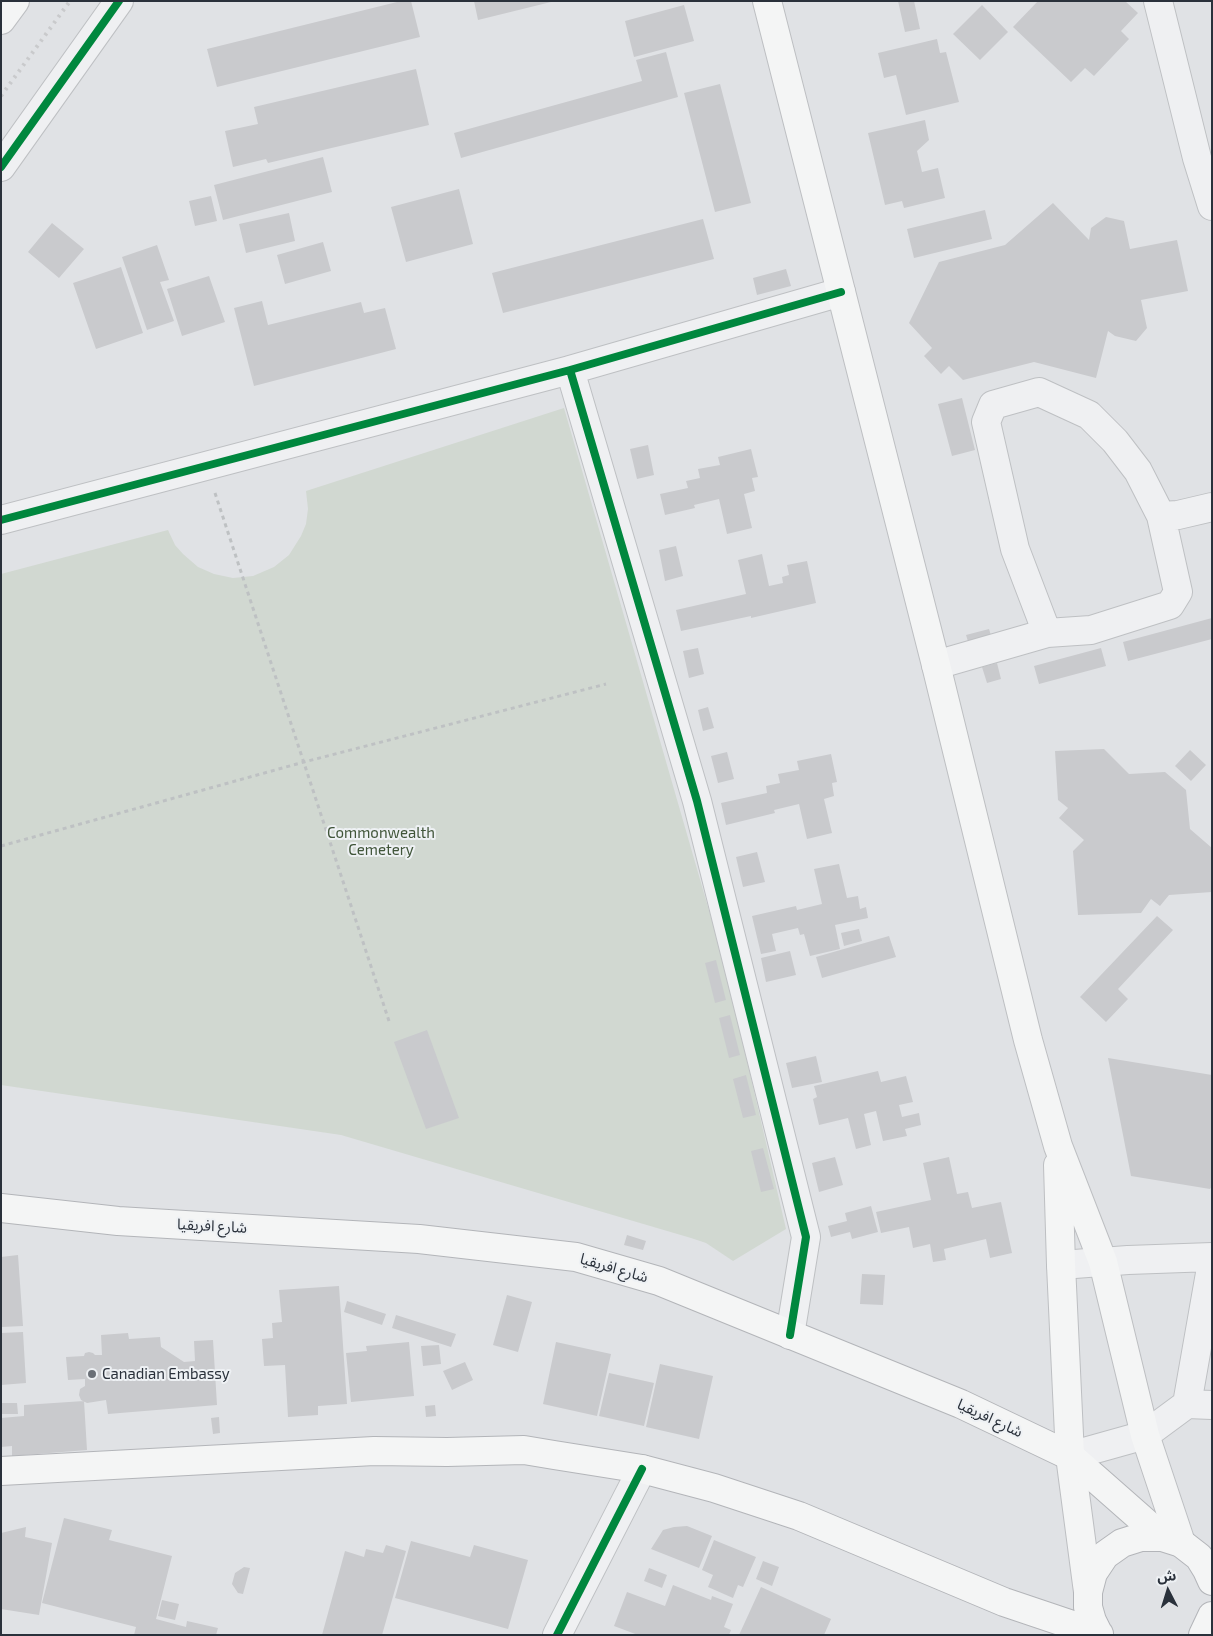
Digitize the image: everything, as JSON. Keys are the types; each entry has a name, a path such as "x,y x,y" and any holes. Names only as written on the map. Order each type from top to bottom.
{"main road":[{"path":"1,20 15,1"},
{"path":"767,1 936,665 1028,1040 1058,1146 1103,1262 1145,1435 1188,1549 1207,1570 1212,1581"},
{"path":"1058,1146 1061,1265 1070,1456 1088,1592 1088,1607 1099,1635"},
{"name":"شارع افريقيا","path":"1,1208 118,1221 419,1239 576,1257 659,1282 961,1404 1070,1456 1188,1549"},
{"path":"1,1472 374,1451 524,1450 642,1469 714,1488 799,1516 1004,1602 1099,1635"},
{"path":"1088,1592 1094,1573 1105,1556 1122,1543 1141,1537 1188,1549"},
{"path":"1203,1635 1212,1616"}],"street":[{"path":"1,167 119,1"},
{"path":"1158,1 1196,158 1212,206"},
{"path":"1,520 570,370 841,292"},
{"path":"570,370 697,801 806,1237 790,1335"},
{"path":"936,665 1047,632 1091,630 1170,605 1178,592 1161,516 1138,471 1115,441 1089,415 1038,392 993,406 986,422 1015,549 1047,632"},
{"path":"1161,516 1178,515 1212,508"},
{"path":"1061,1265 1212,1257"},
{"path":"1070,1456 1145,1435 1199,1405 1212,1262"},
{"path":"557,1635 642,1469"}],"path":[{"path":"206,466 389,1021"},
{"path":"1,846 304,762 606,684"}],"green space":[{"name":"Commonwealth Cemetery","path":"564,408 725,966 786,1229 733,1261 706,1243 691,1238 341,1135 1,1085 1,574 168,530 175,545 198,567 214,574 233,578 253,576 274,567 289,555 301,536 306,524 308,509 306,491"}],"building":[{"path":"401,1 411,1 420,37 217,87 207,49"},
{"path":"474,1 551,1 551,2 478,20"},
{"path":"898,1 914,1 920,29 905,32"},
{"path":"1038,1 1125,1 1138,13 1121,31 1129,39 1094,76 1085,68 1071,82 1013,27"},
{"path":"684,5 694,41 634,57 625,21"},
{"path":"982,5 1008,32 980,60 953,34"},
{"path":"937,39 940,53 946,52 959,102 906,115 896,75 884,78 878,53"},
{"path":"666,52 678,97 461,158 454,133 642,81 636,60"},
{"path":"416,69 429,125 268,163 266,159 233,167 225,131 258,124 254,107"},
{"path":"720,84 751,203 715,212 684,93"},
{"path":"925,120 929,140 917,151 922,172 938,168 945,198 904,208 902,201 885,205 868,133"},
{"path":"323,157 332,192 223,220 214,185"},
{"path":"459,189 473,244 406,262 391,207"},
{"path":"211,196 217,221 195,226 189,201"},
{"path":"1053,203 1089,240 1091,228 1106,217 1124,221 1130,249 1177,240 1188,291 1141,300 1147,328 1136,341 1115,336 1108,331 1096,378 1034,362 963,380 949,366 941,374 924,356 932,348 909,323 939,262 1005,245"},
{"path":"985,210 992,239 914,258 907,229"},
{"path":"289,213 295,241 246,253 239,224"},
{"path":"703,219 714,259 503,313 492,273"},
{"path":"52,223 84,249 59,278 28,252"},
{"path":"323,242 331,271 285,284 277,255"},
{"path":"157,245 169,280 160,282 174,321 147,330 122,257"},
{"path":"121,267 143,333 96,349 73,283"},
{"path":"786,269 791,286 757,295 753,278"},
{"path":"209,276 225,322 182,336 167,289"},
{"path":"262,301 268,325 361,302 364,313 385,308 396,349 254,386 234,308"},
{"path":"962,398 975,450 952,456 938,404"},
{"path":"648,445 654,475 637,479 630,449"},
{"path":"751,449 758,477 752,478 755,491 744,494 752,528 727,534 719,499 694,505 695,508 665,515 660,494 688,488 686,481 700,478 698,469 720,465 718,457"},
{"path":"676,546 683,576 665,581 659,550"},
{"path":"762,554 769,586 783,583 782,577 789,575 787,565 807,561 816,603 681,631 676,610 746,594 738,560"},
{"path":"1212,618 1212,639 1128,661 1123,642"},
{"path":"989,629 993,642 970,648 966,635"},
{"path":"698,648 704,674 689,678 683,651"},
{"path":"1101,648 1106,666 1039,684 1034,666"},
{"path":"997,663 1001,679 987,683 982,667"},
{"path":"708,707 714,728 703,731 698,710"},
{"path":"1104,749 1129,774 1165,772 1186,790 1190,829 1212,848 1212,892 1169,895 1160,906 1151,899 1141,913 1078,915 1073,851 1084,840 1059,818 1068,808 1058,800 1055,751"},
{"path":"1190,750 1206,765 1191,781 1175,766"},
{"path":"727,752 734,779 718,783 711,756"},
{"path":"831,754 837,782 832,783 834,796 824,799 832,833 807,839 799,804 774,810 775,813 726,825 721,803 767,793 766,786 780,783 778,774 799,770 797,761"},
{"path":"757,852 765,882 743,887 736,857"},
{"path":"839,864 847,898 858,896 860,909 866,907 868,918 835,925 840,949 810,956 804,934 800,935 798,928 772,934 776,951 761,954 752,916 796,906 797,910 822,904 814,869"},
{"path":"1157,916 1173,930 1118,989 1128,999 1106,1022 1080,997"},
{"path":"859,929 862,941 844,946 841,933"},
{"path":"889,936 896,957 822,978 816,957"},
{"path":"790,951 796,975 766,982 761,958"},
{"path":"716,960 726,1000 715,1003 705,963"},
{"path":"730,1015 740,1055 729,1058 719,1018"},
{"path":"427,1030 459,1118 426,1129 394,1042"},
{"path":"816,1056 822,1082 792,1088 786,1063"},
{"path":"1108,1058 1212,1075 1212,1186 1210,1189 1131,1176"},
{"path":"878,1071 881,1082 906,1076 913,1102 899,1105 902,1117 919,1113 921,1125 905,1129 907,1136 883,1141 876,1111 864,1114 871,1145 856,1149 848,1118 819,1125 813,1099 817,1097 814,1086"},
{"path":"746,1075 756,1115 743,1118 733,1079"},
{"path":"763,1148 774,1189 761,1192 751,1151"},
{"path":"835,1157 843,1185 819,1192 812,1163"},
{"path":"949,1157 957,1194 968,1192 972,1208 1001,1202 1012,1253 990,1258 986,1239 944,1249 946,1260 933,1262 930,1244 913,1248 909,1227 881,1233 876,1212 931,1200 923,1163"},
{"path":"871,1206 878,1232 852,1239 850,1232 831,1237 828,1226 847,1221 845,1213"},
{"path":"627,1235 646,1241 643,1250 624,1245"},
{"path":"18,1255 23,1326 2,1327 1,1257"},
{"path":"862,1274 885,1275 883,1305 860,1304"},
{"path":"339,1286 347,1404 318,1406 318,1415 288,1417 285,1365 264,1366 262,1339 273,1338 272,1323 282,1322 279,1290"},
{"path":"507,1295 532,1302 518,1352 493,1345"},
{"path":"347,1301 386,1314 382,1325 344,1312"},
{"path":"396,1315 456,1334 451,1347 392,1328"},
{"path":"23,1332 26,1383 1,1385 1,1333"},
{"path":"128,1333 129,1339 160,1337 161,1347 184,1362 195,1361 194,1341 213,1340 217,1405 108,1414 106,1400 87,1403 81,1400 79,1395 80,1389 85,1386 85,1379 68,1380 66,1357 84,1356 85,1353 89,1352 95,1355 102,1355 101,1335"},
{"path":"409,1342 414,1396 351,1402 346,1353 367,1351 366,1346"},
{"path":"556,1342 611,1354 597,1416 543,1404"},
{"path":"439,1345 441,1364 423,1366 421,1346"},
{"path":"465,1362 473,1380 452,1390 443,1371"},
{"path":"660,1364 713,1376 699,1439 646,1427"},
{"path":"609,1373 654,1383 644,1426 599,1416"},
{"path":"84,1401 87,1450 12,1456 12,1446 1,1447 1,1418 24,1416 24,1405"},
{"path":"1,1403 17,1403 18,1414 1,1414"},
{"path":"435,1405 436,1416 426,1417 425,1406"},
{"path":"219,1417 220,1433 213,1434 211,1418"},
{"path":"64,1518 112,1530 109,1540 172,1556 156,1619 186,1627 187,1621 218,1628 216,1635 134,1635 136,1627 42,1603"},
{"path":"687,1526 712,1536 699,1568 651,1549 663,1530"},
{"path":"26,1527 25,1537 52,1543 39,1615 1,1609 1,1533"},
{"path":"714,1540 756,1557 743,1587 738,1585 733,1598 708,1587 713,1575 702,1570"},
{"path":"411,1541 470,1557 474,1545 528,1560 508,1629 395,1598"},
{"path":"386,1545 406,1551 382,1635 322,1635 345,1551 364,1557 366,1549 383,1553"},
{"path":"763,1561 779,1567 772,1586 756,1579"},
{"path":"244,1567 250,1568 243,1594 238,1593 232,1584 235,1573"},
{"path":"649,1568 667,1575 662,1588 644,1581"},
{"path":"673,1585 711,1600 712,1596 733,1604 724,1627 731,1630 729,1635 638,1635 614,1626 627,1592 665,1606"},
{"path":"761,1587 831,1619 824,1635 739,1635"},
{"path":"162,1600 179,1604 175,1620 158,1616"}],"railway":[{"path":"1,96 70,1"}],"cycle path":[{"path":"1,167 119,1"},
{"path":"1,520 570,370 841,292"},
{"path":"570,370 697,801 806,1237 790,1335"},
{"path":"557,1635 642,1469"}],"place":[{"name":"Canadian Embassy","path":"92,1374"}]}
